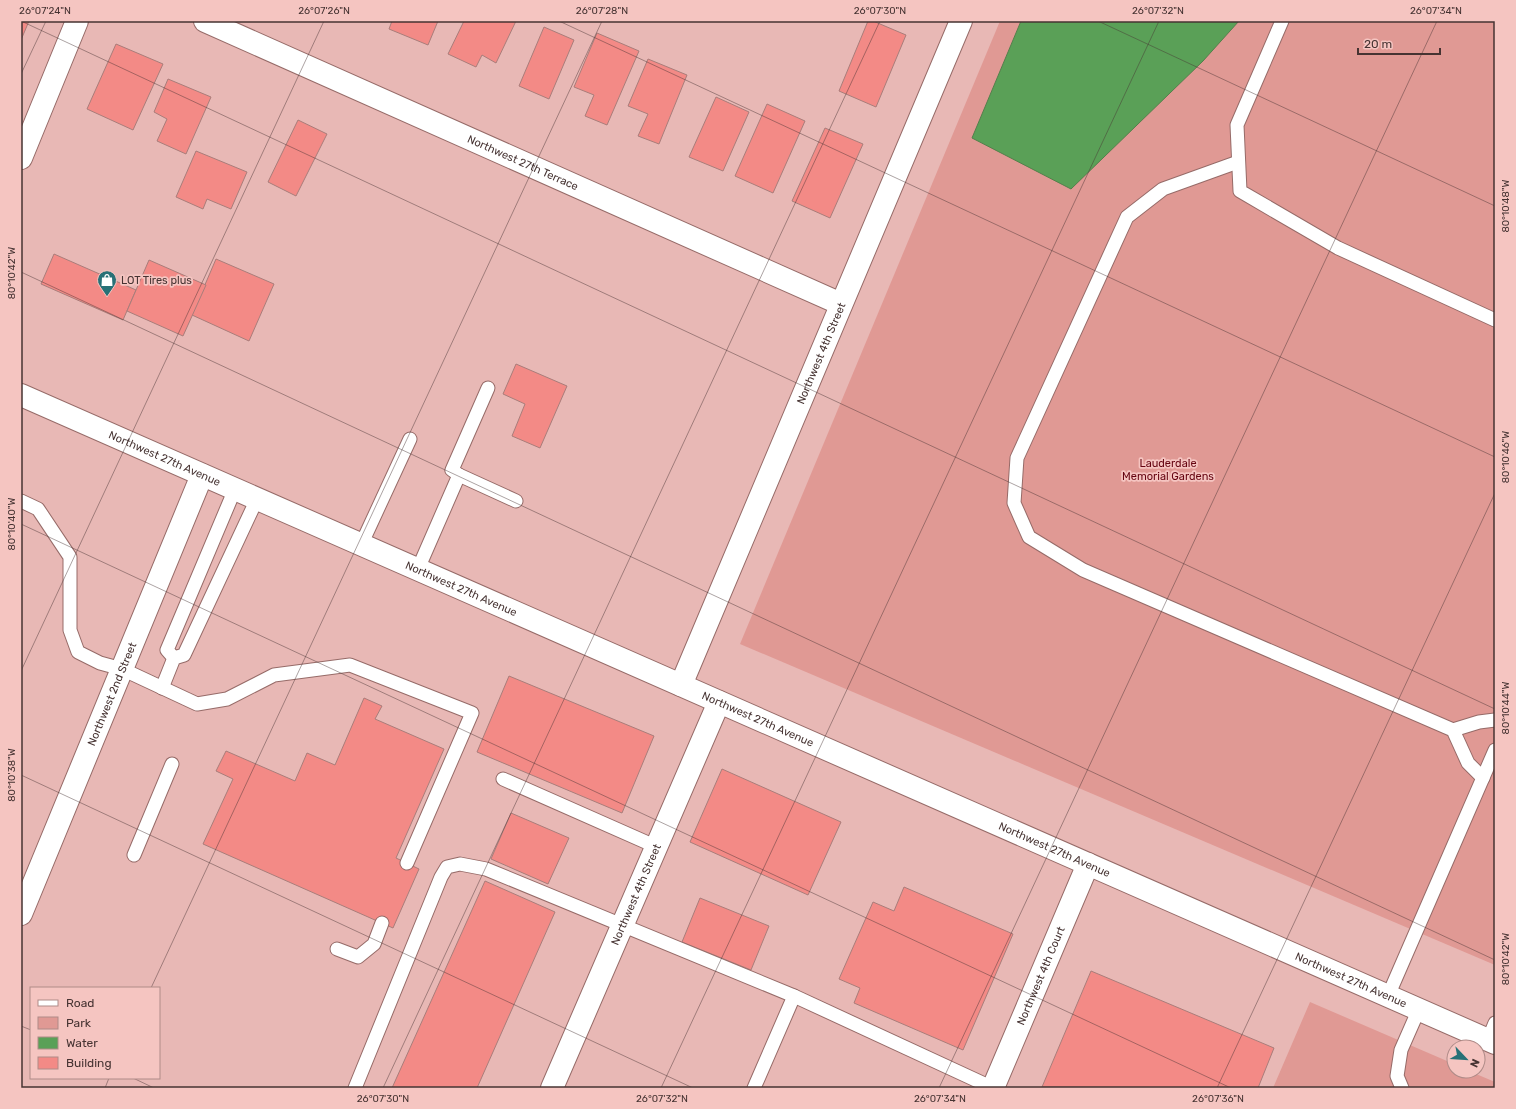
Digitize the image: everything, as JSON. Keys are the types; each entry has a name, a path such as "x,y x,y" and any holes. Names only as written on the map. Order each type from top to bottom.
{"street":[{"path":"21,158 78,21"},
{"name":"Northwest 27th Terrace","path":"205,21 841,304"},
{"name":"Northwest 4th Street","path":"681,685 961,21"},
{"name":"Northwest 27th Avenue","path":"21,395 1388,996 1419,1009 1493,1035"},
{"name":"Northwest 2nd Street","path":"21,914 202,475"},
{"name":"Northwest 4th Street","path":"552,1088 719,702"},
{"name":"Northwest 4th Court","path":"993,1088 1088,864"}],"lane":[{"path":"1282,21 1237,125 1240,192 1338,248 1495,320"},
{"path":"1238,162 1163,189 1128,217 1017,458 1014,503 1029,537 1083,570 1453,730 1479,722 1495,720"},
{"path":"488,388 452,470 459,475 516,501"},
{"path":"361,545 410,439"},
{"path":"418,570 459,475"},
{"path":"174,658 167,650 235,489"},
{"path":"174,658 184,655 257,499"},
{"path":"21,501 38,509 70,557 70,630 78,652 100,663 122,669 197,704 227,699 274,675 350,665 472,713 407,863"},
{"path":"162,688 174,658"},
{"path":"1453,730 1468,763 1483,778"},
{"path":"1388,996 1495,750"},
{"path":"134,855 172,764"},
{"path":"503,779 657,846"},
{"path":"354,1088 441,877 447,867 460,864 486,868 623,924 794,996 993,1088"},
{"path":"338,949 358,957 374,944 382,923"},
{"path":"754,1088 794,996"},
{"path":"1402,1088 1397,1076 1401,1050 1419,1009"}],"green space":[{"name":"Lauderdale Memorial Gardens","path":"1000,21 1495,21 1495,965 740,644"},
{"path":"1310,1002 1446,1061 1446,1079 1486,1078 1495,1082 1495,1088 1273,1088"}],"water":[{"path":"1021,21 1239,21 1203,61 1071,189 972,138"}],"building":[{"path":"21,21 29,21 21,40"},
{"path":"392,21 438,21 428,45 389,29"},
{"path":"464,21 516,21 496,63 482,55 476,67 448,54"},
{"path":"868,21 873,21 906,35 876,107 839,91"},
{"path":"544,27 574,40 549,99 519,86"},
{"path":"597,33 639,51 607,125 585,116 594,95 574,87"},
{"path":"116,44 163,64 133,130 87,109"},
{"path":"648,59 687,75 659,144 638,136 648,114 628,106"},
{"path":"168,79 211,97 186,154 157,141 167,119 154,112"},
{"path":"716,97 749,112 723,171 689,157"},
{"path":"767,104 805,121 773,193 735,176"},
{"path":"298,120 327,134 296,196 268,182"},
{"path":"825,128 863,144 830,218 792,201"},
{"path":"196,151 247,172 231,209 207,199 203,209 176,197"},
{"path":"54,254 136,290 123,320 41,284"},
{"path":"216,259 274,284 249,341 192,315"},
{"path":"149,260 206,285 183,336 127,311"},
{"path":"516,364 567,386 540,448 512,436 525,404 503,394"},
{"path":"509,676 654,736 622,813 477,752"},
{"path":"364,698 382,706 375,719 444,749 396,858 419,869 393,928 203,844 233,779 216,771 226,751 295,781 307,753 335,765"},
{"path":"722,769 841,822 808,895 690,842"},
{"path":"511,813 569,838 548,884 491,859"},
{"path":"485,881 555,912 477,1088 392,1088"},
{"path":"904,887 1013,934 963,1050 854,1003 860,988 839,979 873,902 894,911"},
{"path":"700,898 769,926 751,970 682,942"},
{"path":"1091,971 1274,1048 1258,1088 1042,1087"}],"place":[{"name":"LOT Tires plus","path":"107,297"}]}
